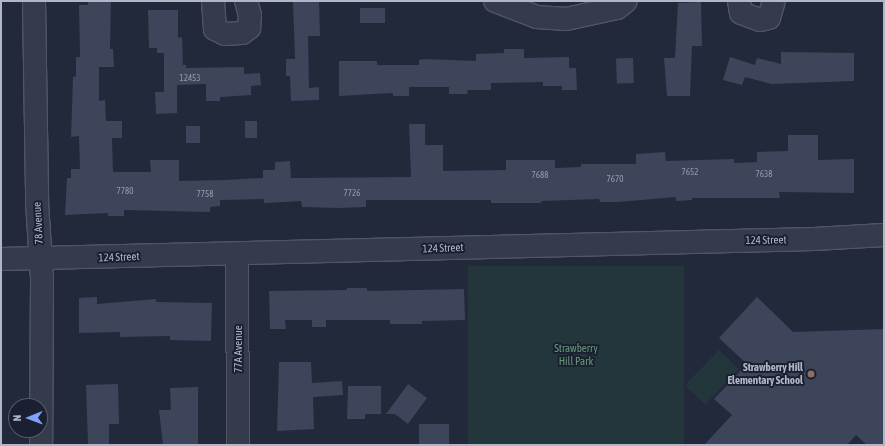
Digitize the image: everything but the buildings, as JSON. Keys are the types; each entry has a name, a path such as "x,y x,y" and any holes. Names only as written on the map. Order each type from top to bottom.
{"street":[{"name":"78 Avenue","path":"34,1 37,195 40,259 41,445"},
{"path":"213,1 215,30 225,34 242,33 249,28 250,15 246,1"},
{"path":"495,1 537,17 566,19 617,8 626,1"},
{"path":"739,1 742,13 760,20 769,18 774,1"},
{"name":"124 Street","path":"1,259 814,239 884,235"},
{"name":"77A Avenue","path":"237,254 238,445"}],"green space":[{"name":"Strawberry Hill Park","path":"468,266 684,266 684,445 468,445"},
{"path":"719,350 739,369 705,405 685,385"}],"place":[{"name":"Strawberry Hill Elementary School","path":"811,374"}]}
